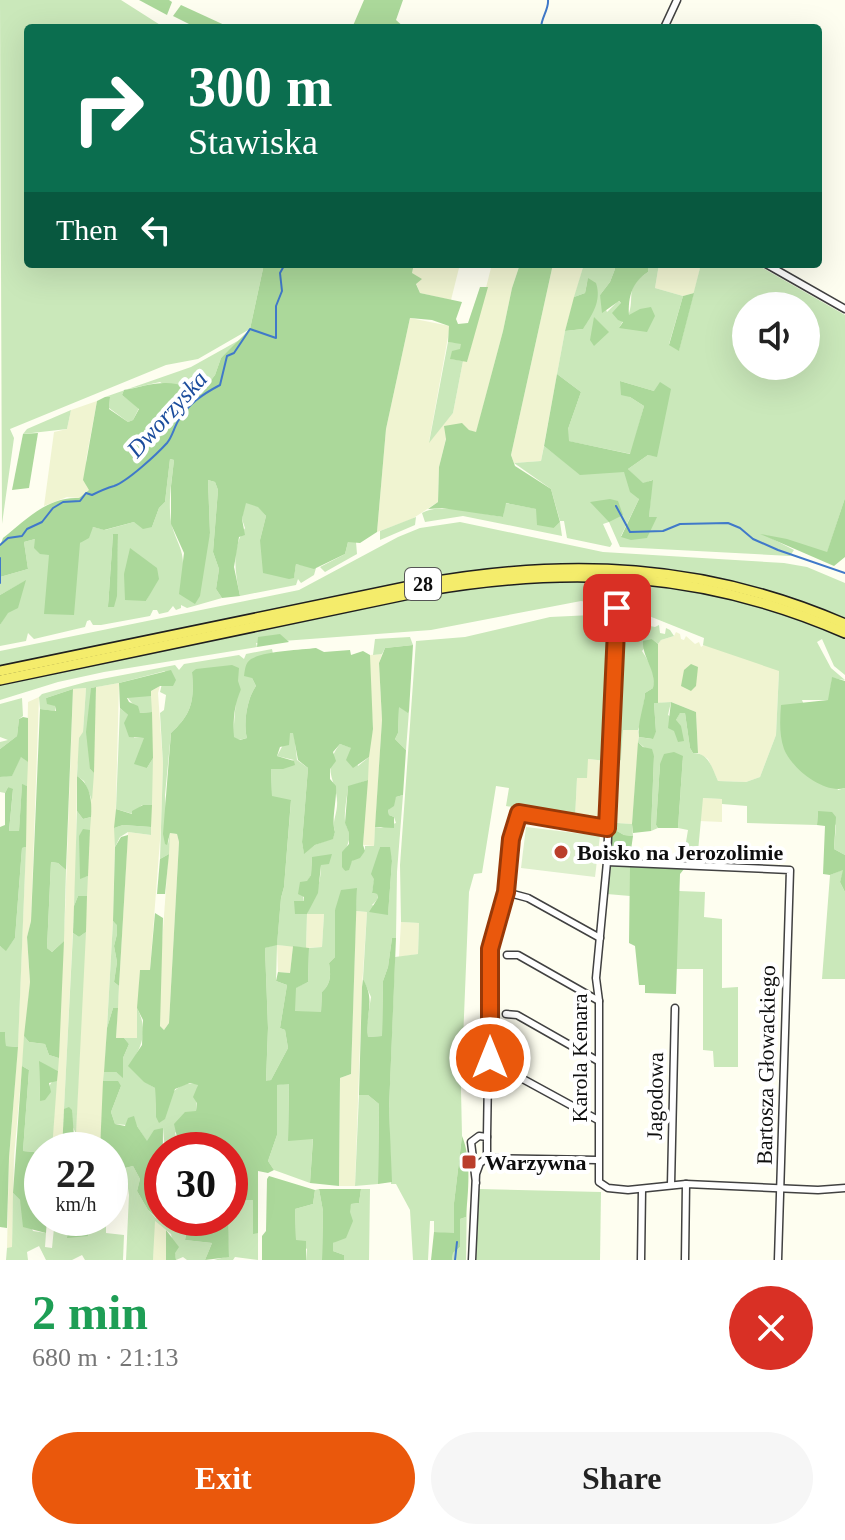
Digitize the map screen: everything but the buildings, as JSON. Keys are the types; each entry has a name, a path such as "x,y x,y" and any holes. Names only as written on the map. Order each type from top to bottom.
{"main road":[{"name":"28","path":"0,671 420,584 541,568 623,569 690,577 769,596 845,624"},
{"name":"28","path":"0,680 424,591 541,576 618,576 700,587 772,605 845,633"}],"street":[{"path":"666,24 677,0"},
{"path":"773,268 845,309"},
{"name":"Karola Kenara","path":"597,1160 599,1001 596,978 607,862 617,608"},
{"path":"487,1158 490,949 506,892 511,839 519,813 607,828"},
{"name":"Bartosza Głowackiego","path":"607,862 790,870 778,1260"},
{"path":"506,892 528,898 600,938"},
{"path":"507,955 518,955 599,1001"},
{"name":"Jagodowa","path":"671,1185 675,1008"},
{"path":"506,1014 517,1015 598,1061"},
{"path":"508,1076 521,1078 598,1120"},
{"path":"476,1183 471,1142 479,1136 487,1137"},
{"path":"472,1260 476,1183 480,1163 487,1158 597,1160 599,1182 602,1186 616,1189 642,1190 686,1184 818,1190 845,1188"},
{"path":"685,1260 686,1184"},
{"path":"641,1260 642,1190"}],"green space":[{"path":"0,0 121,0 159,24 24,24 24,268 263,268 250,329 198,359 166,365 10,429 14,438 2,524"},
{"path":"139,0 169,0 172,2 167,15"},
{"path":"364,0 403,0 396,20 400,24 354,24"},
{"path":"181,5 222,24 189,24 173,16"},
{"path":"263,268 413,268 412,273 422,279 416,284 420,293 462,302 456,319 458,324 468,323 480,287 488,287 467,362 450,359 452,351 460,349 461,344 448,342 449,326 432,320 410,318 386,429 377,532 360,543 348,542 345,554 314,569 296,564 294,578 263,573 260,540 266,516 258,507 246,503 242,519 245,535 239,537 234,567 240,596 222,598 216,589 219,569 213,552 218,490 215,482 208,480 210,533 200,596 195,604 179,594 184,553 171,524 174,460 170,459 165,502 159,508 152,527 143,529 134,522 104,530 93,527 89,538 80,543 74,615 44,614 49,555 40,554 34,548 35,539 24,542 28,569 0,577 3,538 47,505 79,498 89,490 83,480 97,401 110,397 109,409 128,422 133,420 139,409 122,395 124,390 171,383 187,387 176,402 182,405 205,388 215,375 221,358 250,329"},
{"path":"413,268 459,268 451,300 420,293"},
{"path":"491,268 519,268 476,433 469,430 446,438 439,467 438,502 412,519 377,532 386,429 410,318 450,326 429,442 453,413 463,361 467,362"},
{"path":"519,268 552,268 511,455 515,466 551,489 560,522 554,528 537,525 536,509 506,503 503,517 442,508 428,509 438,502 439,467 446,439 444,426 462,423 476,432"},
{"path":"552,268 583,268 565,331 541,461 514,463 511,455"},
{"path":"583,268 614,268 610,282 600,295 607,312 618,301 621,303 619,308 623,321 619,328 627,318 635,283 648,268 658,268 655,288 683,296 669,344 679,350 700,268 763,268 805,292 732,292 732,380 820,380 820,301 845,315 845,498 827,553 765,535 794,550 790,556 620,547 609,522 603,524 612,544 610,547 567,538 564,521 560,521 551,489 514,463 541,461 544,446 580,474 624,471 639,499 621,536 647,537 656,517 649,517 652,480 643,484 628,469 648,455 657,456 654,391 620,381 630,397 644,406 631,454 568,441 568,429 581,392 557,374 565,331 583,329 588,278 585,293 574,297"},
{"path":"648,268 632,290 629,308 629,315 651,307 655,316 647,332 619,328 623,322 612,313 621,303 619,301 602,313 600,295 615,269"},
{"path":"658,268 700,268 694,293 683,296 655,288"},
{"path":"588,278 596,283 598,290 595,308 583,329 565,331 574,297 585,293"},
{"path":"694,293 679,351 669,345 683,296"},
{"path":"594,317 609,332 594,346 590,340"},
{"path":"243,338 221,358 215,375 205,388 182,405 175,403 180,395 160,382 127,389 191,367"},
{"path":"448,342 461,343 461,349 451,359 463,361 453,413 429,443"},
{"path":"557,374 581,392 568,429 569,441 630,454 644,406 621,395 620,381 654,391 660,382 671,389 657,457 648,455 628,469 643,483 653,480 649,517 657,517 647,538 631,540 621,537 639,499 630,492 624,472 580,475 544,446"},
{"path":"124,390 122,395 139,408 133,420 128,422 109,408 110,398 105,397"},
{"path":"97,401 86,460 89,490 79,498 67,497 44,506 54,432 67,429 71,410"},
{"path":"71,410 67,429 23,434 27,429"},
{"path":"38,433 29,488 12,490 23,434"},
{"path":"170,459 174,460 171,518 183,569 206,545 210,533 208,480 215,482 218,490 213,552 219,569 216,589 222,598 187,608 181,605 176,610 173,606 168,612 159,614 153,610 150,616 101,625 93,625 90,620 85,627 34,639 28,633 26,641 0,646 0,625 25,581 0,595 0,577 28,569 24,542 35,539 80,543 93,527 105,530 134,522 152,527 159,508 165,502","holes":["113,534 118,534 117,567 108,607","130,549 144,560 150,593 146,601"]},
{"path":"845,498 845,557 834,566 760,534 827,552"},
{"path":"618,501 623,515 609,522 590,502"},
{"path":"245,502 258,506 266,516 260,540 294,577 296,564 316,568 314,575 301,583 298,579 296,585 240,596 235,561 245,528 242,519"},
{"path":"505,503 537,509 554,528 560,522 562,536 463,516 425,522 422,513 450,509 503,517"},
{"path":"416,517 415,525 380,540 380,531"},
{"path":"460,522 603,552 807,567 845,583 845,620 807,604 727,580 644,566 560,563 491,569 435,579 0,668 0,651 299,590 398,537 420,528"},
{"path":"113,534 118,534 117,596 114,607 108,607"},
{"path":"348,542 356,542 357,554 325,572 320,567 345,554"},
{"path":"130,548 157,568 159,579 146,601 125,600 124,574"},
{"path":"552,579 649,583 710,592 779,612 845,639 845,675 834,666 822,639 817,642 831,668 845,680 832,678 829,700 802,700 838,790 845,788 845,855 834,849 836,825 818,811 817,825 747,823 747,806 722,804 722,799 703,798 697,862 683,860 688,830 678,828 683,756 660,764 658,828 651,831 654,756 638,742 639,737 652,739 656,732 654,703 671,702 668,715 676,720 680,712 685,713 690,748 693,753 706,758 718,781 746,782 760,777 776,735 779,671 703,645 704,638 634,610 581,601 431,630 256,643 257,647 58,682 0,700 0,683 443,592"},
{"path":"26,580 18,608 8,613 0,625 0,595"},
{"path":"622,612 634,620 637,616 641,618 644,624 648,620 650,626 659,625 660,633 665,634 666,628 674,636 658,644 652,639 642,651 652,669 653,688 645,693 638,730 623,730 621,760 618,762 613,757 619,621"},
{"path":"613,614 607,761 588,759 587,778 577,778 575,818 506,806 509,788 496,786 482,873 474,874 469,892 462,1136 454,1203 454,1234 434,1232 434,1221 430,1221 428,1260 413,1260 410,1210 396,1184 391,1184 389,1109 395,957 418,954 419,923 401,922 400,865 416,641 465,637 550,617"},
{"path":"676,632 681,639 684,640 686,636 695,644 699,642 701,647 705,644 779,670 776,735 760,777 746,782 718,781 708,759 698,753 696,712 671,702 658,703 658,644"},
{"path":"280,634 289,642 257,647 258,637"},
{"path":"410,637 413,645 385,648 382,654 373,655 375,639"},
{"path":"652,639 658,644 658,703 654,703 656,732 653,739 639,737 645,693 653,688 654,682 643,641"},
{"path":"413,645 409,711 399,707 395,739 406,750 403,795 396,797 394,806 388,810 389,815 394,817 394,828 375,827 382,720 379,663 385,648"},
{"path":"316,648 324,652 350,650 351,655 363,651 370,655 373,729 369,757 353,768 346,760 351,748 340,744 333,752 336,761 330,769 330,779 336,786 335,832 333,839 315,845 304,854 302,842 308,768 298,760 293,733 290,733 289,745 280,747 277,756 294,761 295,765 271,769 272,796 291,800 277,945 265,948 266,1081 271,1080 288,1048 285,1030 280,1028 287,985 276,981 278,972 290,973 293,946 309,948 308,982 296,988 295,1011 321,1012 322,992 330,979 329,963 335,957 335,910 341,890 357,888 351,1074 340,1078 339,1186 310,1183 313,1139 288,1141 289,1084 277,1085 277,1135 268,1161 274,1170 268,1173 258,1171 258,1233 253,1234 253,1200 248,1200 248,1132 176,1132 174,1124 185,1112 196,1111 197,1103 193,1097 198,1085 190,1083 175,1089 165,1119 159,1123 155,1088 128,1066 142,1045 143,1020 137,1008 140,970 150,970 155,913 163,918 160,1026 164,1030 169,1023 179,842 177,834 170,833 165,844 163,834 171,733 188,712 193,691 192,672 232,665 239,668 241,690 235,707 234,737 240,740 247,738 247,711 256,686 252,678 244,676 246,667 257,656"},
{"path":"272,649 273,654 262,656 252,678 256,686 247,711 247,738 239,740 233,737 236,699 241,690 211,671 192,672 193,691 188,712 171,733 165,795 168,844 170,833 169,854 160,859 163,764 160,713 164,710 166,695 160,692 165,671 91,688 92,800 84,781 77,776 86,688 46,698 55,706 55,711 40,709 39,697 42,694 86,682 175,665 179,670 184,664 239,655 244,659 246,654"},
{"path":"382,654 379,663 382,720 374,846 363,845 369,743 373,729 369,667 370,655"},
{"path":"691,664 698,667 696,686 691,691 681,686 684,670"},
{"path":"171,670 176,680 173,686 160,686 151,691 151,696 127,698 138,706 140,713 152,712 153,758 147,768 134,764 144,738 129,737 124,723 128,715 120,708 119,683"},
{"path":"832,677 845,681 845,788 837,789 819,784 801,772 784,749 780,727 781,705 828,700"},
{"path":"119,683 113,921 101,1132 76,1132 96,687"},
{"path":"160,686 163,764 161,827 150,970 140,970 137,1039 116,1038 128,832 151,835 151,691"},
{"path":"96,687 94,773 90,769 86,732 91,688"},
{"path":"86,688 77,769 76,869 63,1132 53,1132 65,913 73,689"},
{"path":"73,689 66,870 58,863 51,862 47,948 52,952 64,941 59,1058 49,1055 45,1044 29,1042 24,1036 30,982 27,937 31,921 40,709 56,711 55,706 47,704 46,698"},
{"path":"151,696 152,712 140,713 127,697"},
{"path":"39,697 31,921 27,937 30,982 14,1156 12,1248 7,1248 25,871 28,702"},
{"path":"22,698 23,716 19,719 17,736 0,749 0,742 8,740 0,737 0,704"},
{"path":"671,702 696,712 698,753 693,753 690,748 685,713 680,713 676,720 681,726 684,741 678,742 674,731 668,728"},
{"path":"399,706 409,711 406,750 395,739"},
{"path":"120,708 128,715 134,738 144,738 147,768 153,758 152,805 142,805 133,814 116,809"},
{"path":"28,718 28,762 21,757 12,776 0,777 0,749 17,736 19,719"},
{"path":"623,730 638,730 639,737 632,824 617,823 618,762 621,760"},
{"path":"290,732 294,733 297,760 308,768 302,842 304,853 333,838 335,832 337,798 330,769 340,744 352,748 358,766 369,757 368,780 348,787 345,817 349,837 342,859 345,871 365,851 365,846 374,846 375,827 396,823 388,810 396,797 403,795 396,938 392,938 383,981 382,1036 368,1037 371,997 363,979 367,912 356,911 357,889 335,910 335,957 329,963 330,979 322,992 321,1012 295,1012 295,988 308,982 309,948 322,947 324,914 307,914 306,948 277,945 276,981 287,985 280,1028 285,1030 288,1048 271,1080 266,1082 268,1028 265,948 277,944 291,801 272,797 271,769 294,760 277,756","holes":["380,847 390,853 392,861 388,914 372,905 378,899 377,894 372,893","312,857 321,864 321,872 307,914 295,901 304,902 301,882 307,882 311,875"]},
{"path":"638,742 652,749 654,756 651,831 633,833 632,824"},
{"path":"674,752 683,756 678,828 658,828 660,764 664,754"},
{"path":"21,756 28,762 27,786 22,785 19,832 9,831 13,790 8,787 5,793 0,792 0,777 12,775"},
{"path":"588,759 607,761 605,824 575,818 577,778"},
{"path":"77,776 88,789 91,800 91,817 83,819 77,811"},
{"path":"368,780 365,851 345,871 342,852 349,844 345,823 348,786"},
{"path":"22,784 27,786 26,847 22,848 15,938 6,951 0,946 0,827 5,825 5,793 8,787 13,789 9,831 19,831"},
{"path":"611,786 617,787 617,823 632,824 633,836 610,827"},
{"path":"702,798 722,799 722,822 699,821"},
{"path":"143,805 152,805 151,827 123,825 114,828 116,809 132,814"},
{"path":"77,811 83,819 91,817 90,830 83,830 80,878 88,876 87,896 78,896 74,906"},
{"path":"818,811 832,812 836,817 834,849 845,855 845,892 840,882 843,870 823,874 825,826 817,825"},
{"path":"123,825 151,827 151,835 128,832 120,837 115,847 114,828"},
{"name":"Boisko na Jerozolimie","path":"526,827 600,836 595,877 521,868"},
{"path":"610,827 633,836 631,850 636,858 610,857"},
{"path":"83,829 90,830 88,876 80,879 79,836"},
{"path":"170,833 177,834 179,842 169,1023 164,1030 160,1026 160,971"},
{"path":"128,835 119,986 114,982 117,962 114,946 117,925 113,921 115,847 121,837"},
{"path":"26,847 18,1047 6,1046 5,1032 0,1032 0,946 6,950 15,938 22,848"},
{"path":"380,847 390,847 392,861 388,915 369,912 378,898 377,894 372,893 374,879 371,874"},
{"path":"169,854 165,894 157,894 160,859"},
{"path":"332,854 329,864 321,865 318,893 307,914 295,914 294,901 304,901 304,897 298,894 300,882 307,881 311,875 312,857"},
{"path":"51,862 58,863 66,870 64,941 52,952 47,948"},
{"path":"613,864 630,867 630,896 607,894"},
{"path":"630,867 684,869 680,874 676,994 645,993 645,985 639,985 635,946 629,943"},
{"path":"844,869 840,882 845,892 845,979 822,979 830,875"},
{"path":"679,891 705,892 704,917 722,919 722,988 738,987 738,1067 714,1067 713,1051 703,1050 703,969 676,969"},
{"path":"78,896 87,896 86,932 79,937 73,933 74,906"},
{"path":"356,911 367,912 355,1186 339,1186 340,1078 351,1074"},
{"path":"307,914 324,914 322,947 306,948"},
{"path":"113,921 117,924 114,982 119,986 118,1008 113,1008 107,1028"},
{"path":"401,922 419,923 418,954 399,957"},
{"path":"86,932 75,1132 72,1110 64,1109 73,933 79,937"},
{"path":"392,938 396,938 389,1109 392,1182 378,1184 379,1104 368,1095 359,1095 362,987 363,979 370,1001 368,1037 382,1036 383,981"},
{"path":"277,945 293,946 290,973 278,972"},
{"path":"113,1008 118,1008 116,1038 124,1038 129,1044 123,1058 123,1078 116,1072 104,1072 107,1028"},
{"path":"137,1008 143,1035 133,1060 141,1077 155,1088 156,1117 178,1088 198,1084 196,1112 176,1132 163,1132 163,1128 158,1132 144,1132 144,1137 137,1126 115,1124 111,1112 121,1086 103,1081 104,1072 116,1072 123,1077 123,1058 129,1044 124,1038 137,1038"},
{"path":"0,1032 5,1032 6,1046 18,1047 7,1228 0,1227"},
{"path":"24,1036 29,1042 45,1044 49,1055 59,1058 58,1071 39,1062 40,1101 53,1080 57,1081 53,1132 24,1132 29,1070 22,1066"},
{"path":"39,1061 58,1071 57,1081 49,1083 51,1092 40,1101"},
{"path":"22,1066 29,1070 23,1151 24,1227 20,1200 13,1193"},
{"path":"103,1081 118,1081 121,1086 111,1112 115,1124 125,1126 128,1118 134,1116 144,1136 144,1203 137,1191 140,1179 133,1166 128,1167 128,1132 101,1132"},
{"path":"289,1083 288,1140 313,1138 310,1183 274,1170 268,1161 277,1135 277,1085"},
{"path":"359,1095 368,1095 379,1104 378,1184 355,1186"},
{"path":"69,1107 72,1110 74,1132 63,1132 64,1109"},
{"path":"462,1136 468,1176 466,1217 460,1219 460,1247 453,1253 452,1260 431,1260 434,1232 454,1233 454,1203"},
{"path":"133,1166 140,1179 137,1191 144,1203 144,1236 154,1236 153,1260 126,1260 128,1167"},
{"path":"269,1176 315,1190 313,1204 295,1209 296,1240 306,1241 306,1260 262,1260"},
{"path":"319,1189 323,1211 322,1260 306,1260 307,1249 296,1241 295,1209 313,1204 315,1190"},
{"path":"319,1189 361,1189 359,1203 351,1204 353,1221 346,1238 333,1243 333,1251 344,1255 344,1260 322,1260 323,1211"},
{"path":"361,1189 370,1189 369,1260 344,1260 344,1255 333,1251 333,1243 340,1239 351,1204 359,1203"},
{"path":"479,1189 601,1192 600,1260 476,1260"},
{"path":"467,1192 466,1260 452,1260 453,1253 460,1247 460,1219 466,1217"},
{"path":"13,1193 24,1210 24,1236 46,1236 45,1247 52,1248 53,1236 124,1236 123,1260 85,1260 82,1255 72,1260 46,1260 39,1246 27,1252 28,1260 6,1260 7,1248 12,1247"},
{"path":"248,1200 253,1200 253,1233 258,1233 258,1260 235,1257 233,1260 214,1260 229,1256 228,1236 248,1236"},
{"path":"154,1236 166,1236 166,1260 153,1260"},
{"path":"166,1236 171,1236 179,1247 175,1253 176,1260 166,1260"},
{"path":"171,1236 186,1236 185,1240 212,1243 205,1260 187,1260 183,1257 176,1260"},
{"path":"186,1236 228,1236 229,1257 205,1260 212,1243 185,1240"}],"waterway":[{"path":"542,24 548,0"},
{"name":"Dworzyska","path":"0,545 8,538 22,536 63,502 80,501 86,493 92,495 114,486 134,473 167,443 178,421 191,405 220,385 227,356 234,353 250,329 276,338 276,306 282,291 280,273 283,268"},
{"path":"616,506 630,532 663,531 680,524 728,523 778,550 845,573"},
{"name":"Dworzyska","path":"0,558 0,583"},
{"path":"455,1260 457,1242"}],"place":[{"name":"Boisko na Jerozolimie","path":"561,852"},
{"name":"Warzywna","path":"469,1162"}],"route":[{"path":"490,1058 490,949 506,892 511,839 519,813 607,828 617,608"}]}
